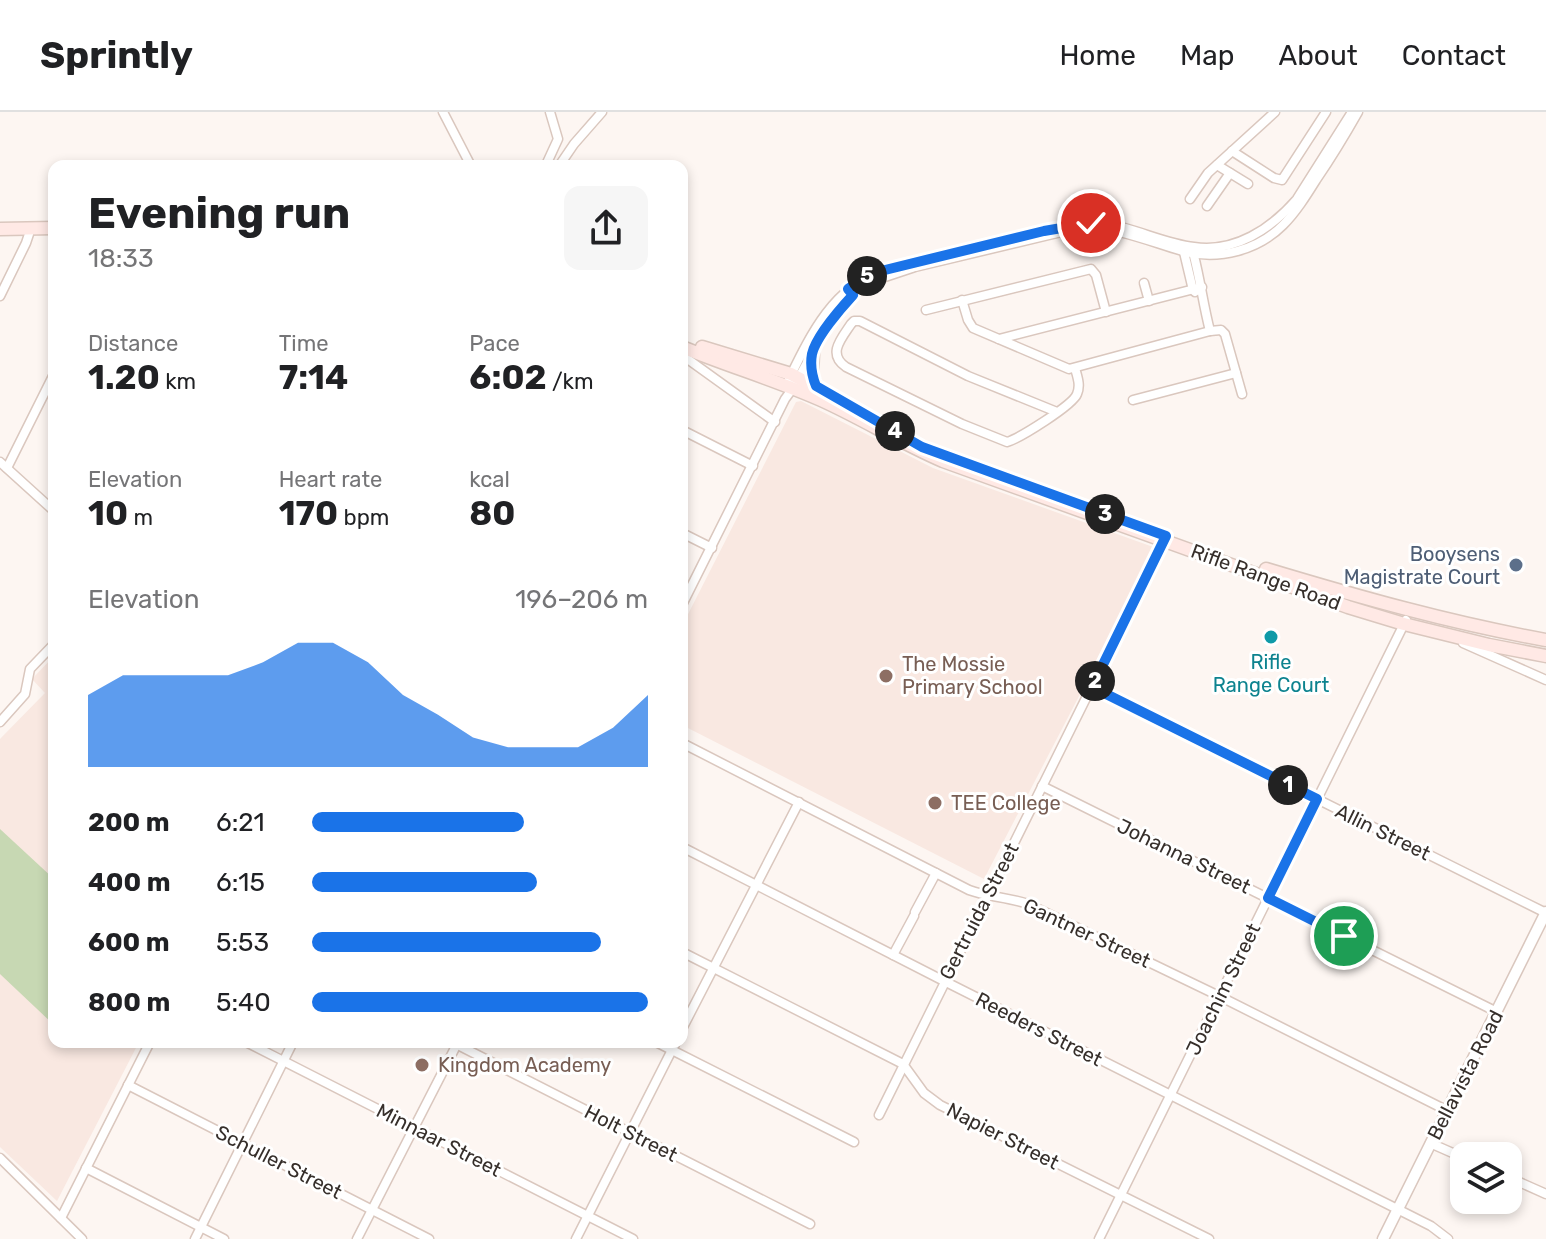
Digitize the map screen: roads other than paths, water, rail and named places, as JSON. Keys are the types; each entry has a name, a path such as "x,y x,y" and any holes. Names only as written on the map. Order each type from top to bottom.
{"main road":[{"path":"0,229 48,228"},
{"name":"Rifle Range Road","path":"688,346 791,385 943,461 1165,538 1410,610 1546,640"},
{"path":"813,352 812,372 816,386"},
{"name":"Rifle Range Road","path":"791,385 816,386 933,451 1348,607 1404,624 1546,656"}],"street":[{"path":"443,112 468,160"},
{"path":"549,160 558,139 550,112"},
{"path":"563,160 602,112"},
{"path":"1190,199 1208,173 1275,112"},
{"path":"1232,151 1282,180 1326,112"},
{"path":"1188,249 1231,245 1277,220 1297,199 1352,112"},
{"path":"688,594 775,422 822,318 835,301 879,277 1078,228 1116,231 1216,255 1241,250 1257,244 1294,213 1358,112"},
{"path":"1217,165 1248,184"},
{"path":"1207,206 1230,173"},
{"path":"0,296 31,228"},
{"path":"1188,249 1210,331"},
{"path":"926,310 1091,269 1096,275 1106,312"},
{"path":"1144,283 1149,301"},
{"path":"999,339 1197,288"},
{"path":"791,385 851,292"},
{"path":"962,300 973,328 1063,367 1075,368 1221,330 1225,334 1242,394"},
{"path":"1057,412 968,376 860,321 851,324 837,349 838,361 846,367 962,424 1007,442 1016,439 1057,412 1074,399 1078,392 1075,368"},
{"path":"688,359 775,422"},
{"path":"1133,400 1236,373"},
{"path":"48,385 3,465 48,506"},
{"path":"688,433 753,466"},
{"path":"688,536 712,548"},
{"name":"Gertruida Street","path":"879,1115 1165,538"},
{"name":"Joachim Street","path":"1099,1239 1410,610"},
{"path":"1445,633 1475,650 1546,680"},
{"path":"0,722 25,694 30,669 48,650"},
{"name":"Allin Street","path":"1092,687 1546,912"},
{"name":"Gantner Street","path":"688,746 969,890 1028,904 1446,1110"},
{"name":"Johanna Street","path":"1042,786 1497,1012"},
{"path":"688,1017 799,802"},
{"name":"Reeders Street","path":"688,850 1398,1210 1448,1239"},
{"path":"893,955 936,873"},
{"name":"Bellavista Road","path":"1383,1239 1546,912"},
{"name":"Napier Street","path":"688,955 903,1064 924,1093 940,1105 1209,1239"},
{"path":"61,1218 147,1048"},
{"name":"Minnaar Street","path":"258,1048 633,1239"},
{"path":"195,1239 290,1048"},
{"path":"357,1239 453,1048"},
{"name":"Holt Street","path":"465,1048 810,1224"},
{"path":"576,1239 673,1048"},
{"path":"678,1048 854,1142"},
{"name":"Schuller Street","path":"128,1085 429,1239"},
{"path":"1430,1143 1450,1152"},
{"path":"0,1158 82,1239"},
{"path":"86,1168 224,1239"},
{"path":"1522,1183 1546,1194"}],"place":[{"name":"Booysens Magistrate Court","path":"1516,565"},
{"name":"Rifle Range Court","path":"1271,637"},
{"name":"The Mossie Primary School","path":"886,676"},
{"name":"TEE College","path":"935,803"},
{"name":"Kingdom Academy","path":"422,1065"}]}
